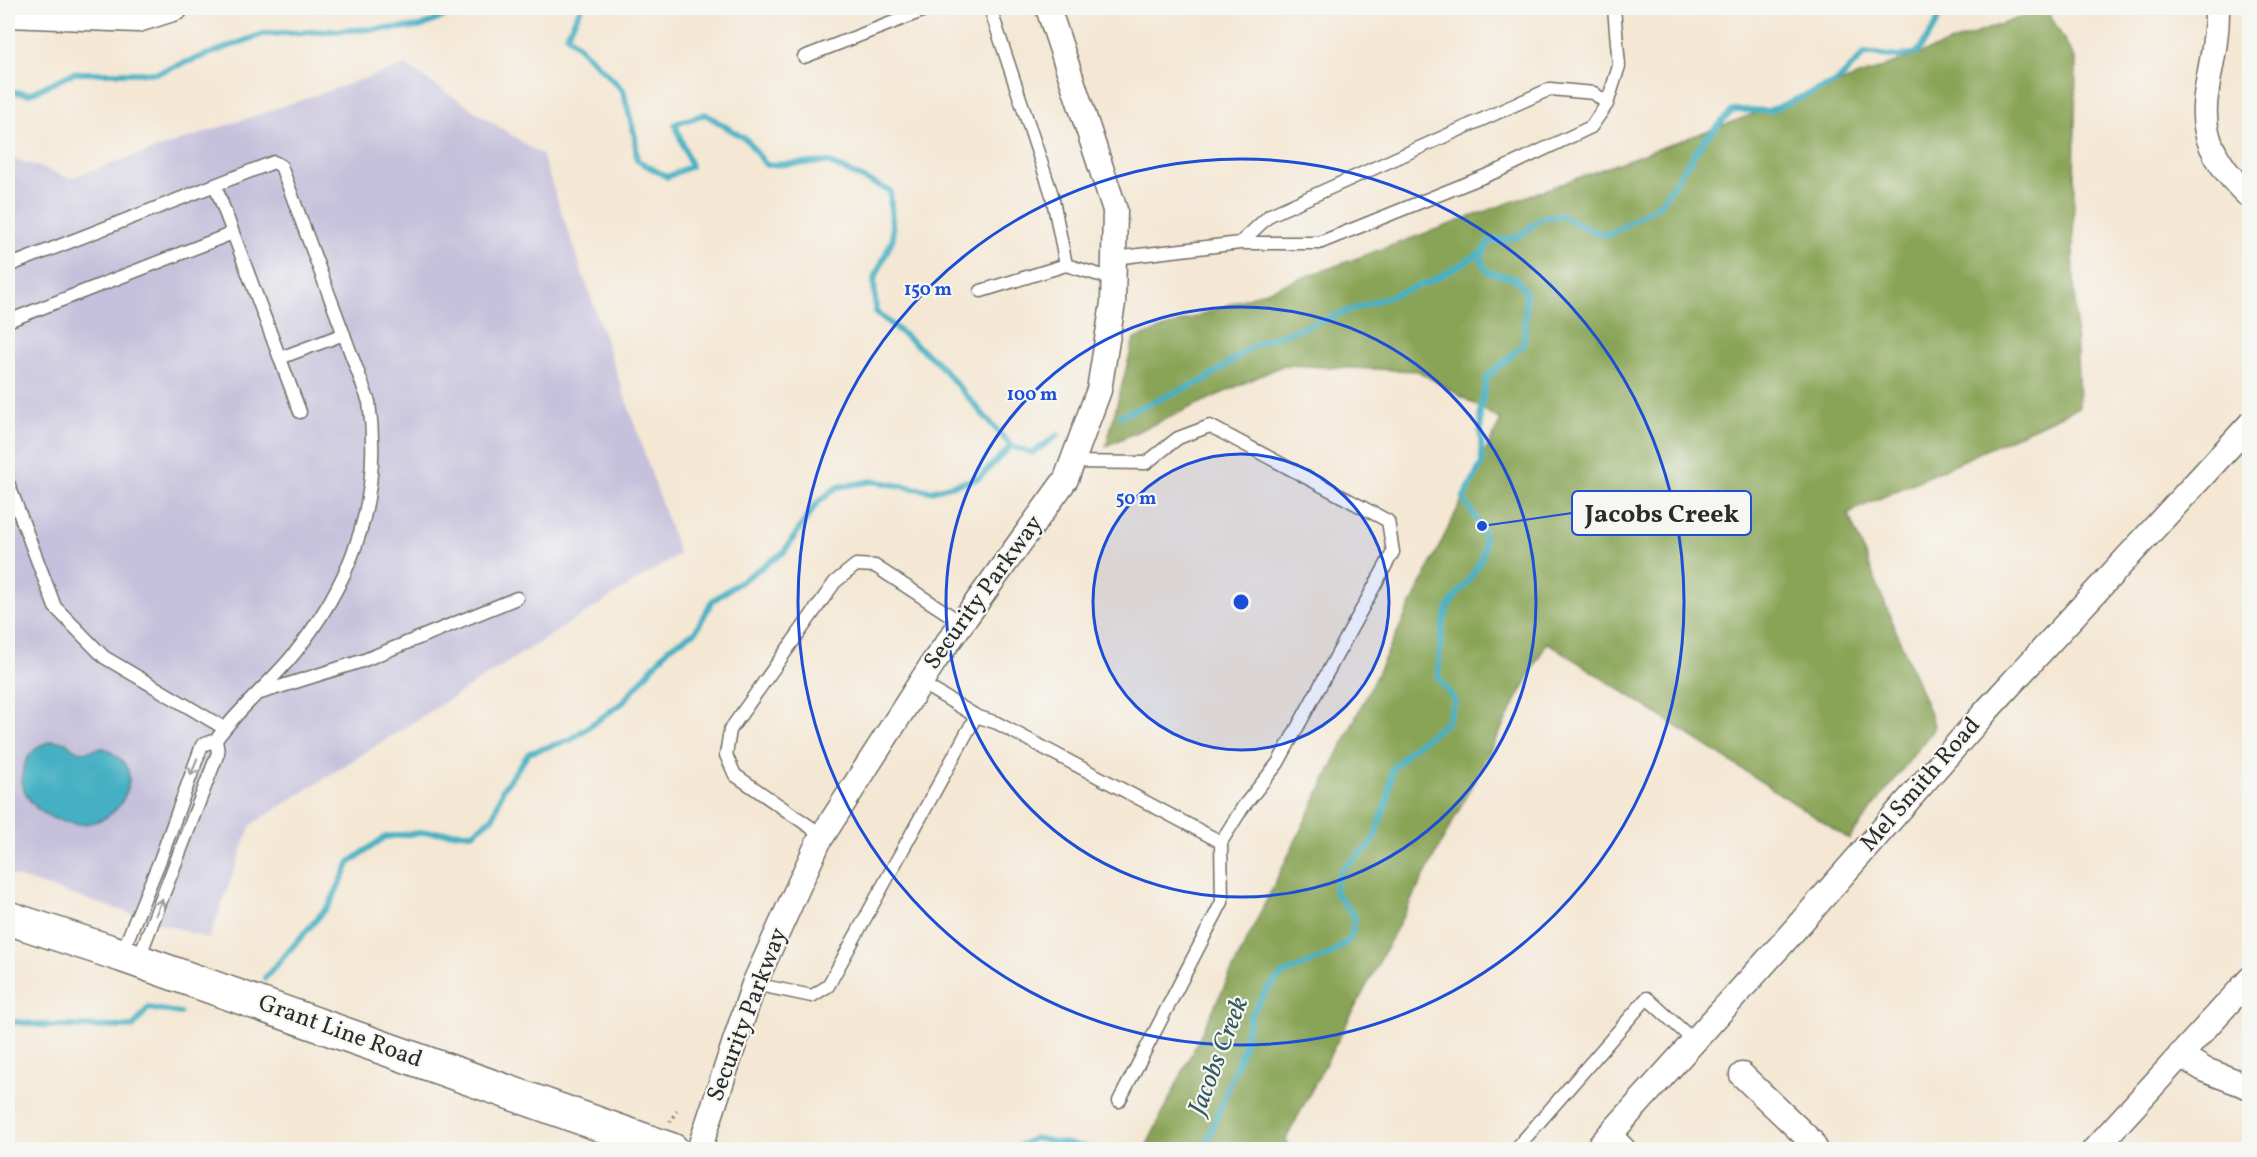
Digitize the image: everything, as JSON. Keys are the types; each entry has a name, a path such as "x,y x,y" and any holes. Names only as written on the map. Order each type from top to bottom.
{"main road":[{"name":"Grant Line Road","path":"8,918 130,958 672,1149"}],"street":[{"path":"8,15 138,20 177,8"},
{"name":"Security Parkway","path":"699,1149 754,984 822,836 962,623 1066,479 1098,390 1113,303 1115,210 1048,8"},
{"path":"2217,8 2217,21 2204,93 2205,125 2219,163 2250,197"},
{"name":"Mel Smith Road","path":"1610,1145 1694,1041 1996,700 2250,424"},
{"path":"2094,1149 2250,979"},
{"path":"2180,1055 2205,1070 2250,1087"},
{"path":"1742,1075 1811,1141 1816,1149"}],"lane":[{"path":"804,57 930,8"},
{"path":"990,8 1052,195 1066,266"},
{"path":"981,291 1066,266 1114,269 1240,243 1319,243 1500,170 1590,127 1607,104 1618,66 1614,8"},
{"path":"1240,243 1270,215 1550,89 1594,93 1607,104"},
{"path":"8,266 274,162 281,166 369,402 373,429 369,498 359,539 344,579 301,646 224,728 216,740 202,746 130,958"},
{"path":"215,185 300,412"},
{"path":"8,321 233,233"},
{"path":"280,358 344,334"},
{"path":"1072,462 1146,463 1178,438 1210,426 1388,521 1393,552 1278,763 1243,807 1221,842 1222,902 1119,1101"},
{"path":"8,483 55,607 104,657 224,728"},
{"path":"822,836 735,775 726,755 730,730 835,582 856,565 875,566 962,623"},
{"path":"255,694 362,660 517,598"},
{"path":"921,683 976,716 997,723 1221,842"},
{"path":"754,984 812,996 828,986 976,716"},
{"path":"130,958 218,753 216,740"},
{"path":"1515,1149 1647,998 1694,1041"}],"shaded area":[{"path":"405,65 542,155 679,554 251,825 209,939 8,874 8,156 70,178"}],"green space":[{"path":"2046,8 2076,61 2073,250 2079,407 1848,513 1935,727 1849,839 1547,642 1286,1139 1290,1149 1145,1149 1501,420 1418,371 1284,365 1106,446 1134,339"}],"water":[{"path":"52,741 66,742 79,751 104,748 124,763 129,779 118,807 102,819 83,824 63,822 45,814 31,801 23,785 24,767 34,750"}],"waterway":[{"path":"8,91 29,94 74,73 157,73 263,34 420,27 463,8"},
{"path":"581,8 567,35 623,90 635,137 637,160 667,177 691,166 675,124 705,114 747,140 766,165 828,162 890,191 893,238 874,280 876,312 936,361 1011,446 1033,453 1058,435"},
{"name":"Jacobs Creek","path":"1204,1150 1243,1048 1250,1017 1264,994 1281,975 1329,955 1350,939 1355,917 1334,891 1340,871 1372,844 1388,798 1392,769 1411,749 1446,723 1455,701 1438,677 1443,624 1449,605 1474,572 1484,551 1482,532 1463,499 1482,463 1480,413 1487,377 1524,344 1526,293 1516,279 1486,271 1481,258 1488,242 1518,237 1543,217 1562,216 1592,231 1609,235 1660,204 1704,140 1733,110 1769,111 1837,82 1865,53 1898,57 1917,53 1936,25 1941,8"},
{"path":"1120,416 1205,380 1256,344 1432,281 1484,251"},
{"path":"265,978 330,904 350,862 385,837 428,832 473,833 493,817 503,789 529,753 570,740 622,703 670,647 695,632 712,601 784,552 816,504 837,487 873,481 931,491 979,478 1011,446"},
{"path":"8,1021 50,1026 133,1027 148,1008 180,1013"},
{"name":"Jacobs Creek","path":"1013,1150 1034,1138 1099,1150"}],"place":[{"name":"Jacobs Creek","path":"1482,526"}]}
